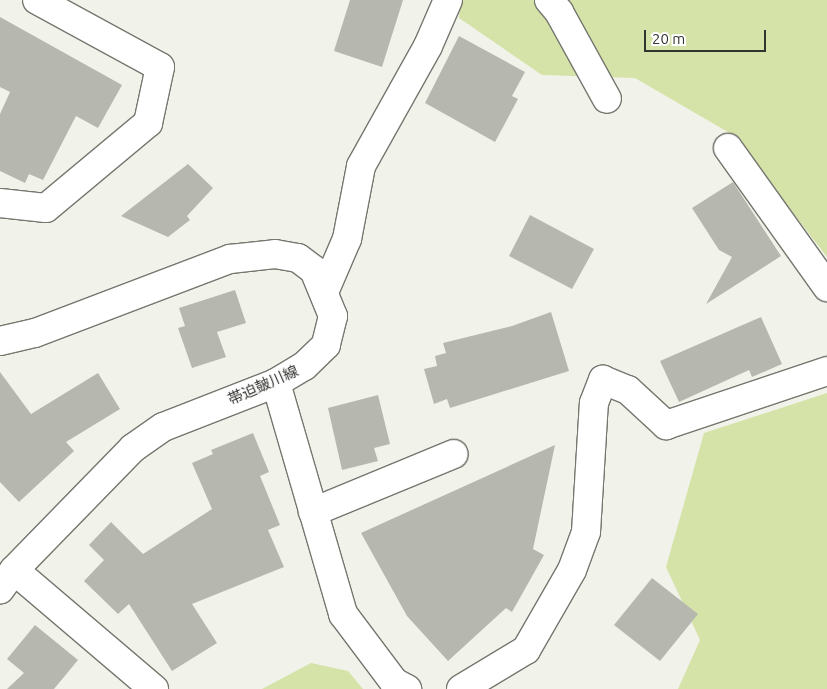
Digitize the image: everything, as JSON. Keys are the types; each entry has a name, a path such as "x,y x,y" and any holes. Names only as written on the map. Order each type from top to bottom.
{"street":[{"path":"0,203 46,208 148,123 160,67 37,0"},
{"path":"325,290 346,239 361,166 428,46 448,0"},
{"path":"549,0 559,12 607,99"},
{"path":"728,148 827,287"},
{"name":"帯迫皷川線","path":"0,341 36,333 230,259 275,254 298,258 314,270 325,290 334,316 326,345 304,366 276,383 163,427 133,448 7,580"},
{"path":"461,689 526,650 572,570 586,532 594,403 603,380 628,390 666,425 827,371"},
{"path":"276,383 343,614 394,682 407,689"},
{"path":"313,512 454,454"},
{"path":"7,580 154,689"}],"green space":[{"path":"460,0 827,0 827,257 733,135 635,78 542,75 459,18"},
{"path":"827,393 827,689 678,689 700,640 666,567 704,433"},
{"path":"311,663 348,671 363,689 262,689"}],"building":[{"path":"350,0 403,0 382,67 334,51"},
{"path":"0,17 122,85 98,128 76,116 43,180 29,174 25,183 0,171 0,114 10,92 0,87"},
{"path":"459,36 525,72 512,96 518,99 495,142 425,103"},
{"path":"188,164 213,188 187,216 190,220 168,237 121,216"},
{"path":"733,182 781,256 706,304 732,257 719,250 692,208"},
{"path":"530,215 594,249 572,289 509,256"},
{"path":"235,290 246,323 217,332 226,357 192,368 178,328 185,326 179,308"},
{"path":"551,312 569,371 450,408 447,399 434,404 424,369 437,366 435,356 446,353 443,343 512,326"},
{"path":"761,317 782,364 752,377 749,370 679,402 660,361"},
{"path":"0,372 31,414 98,373 120,409 66,442 74,451 19,502 0,482"},
{"path":"378,395 390,444 374,448 378,461 342,470 328,408"},
{"path":"253,433 269,472 260,476 280,525 268,530 284,567 192,604 217,643 172,671 129,604 118,614 84,581 104,560 89,545 111,522 143,554 212,509 192,463 213,454 211,450"},
{"path":"555,445 533,549 544,555 512,612 506,608 448,661 407,616 361,533"},
{"path":"652,578 698,614 660,661 614,625"},
{"path":"35,625 78,660 54,689 7,689 24,673 7,659"}]}
